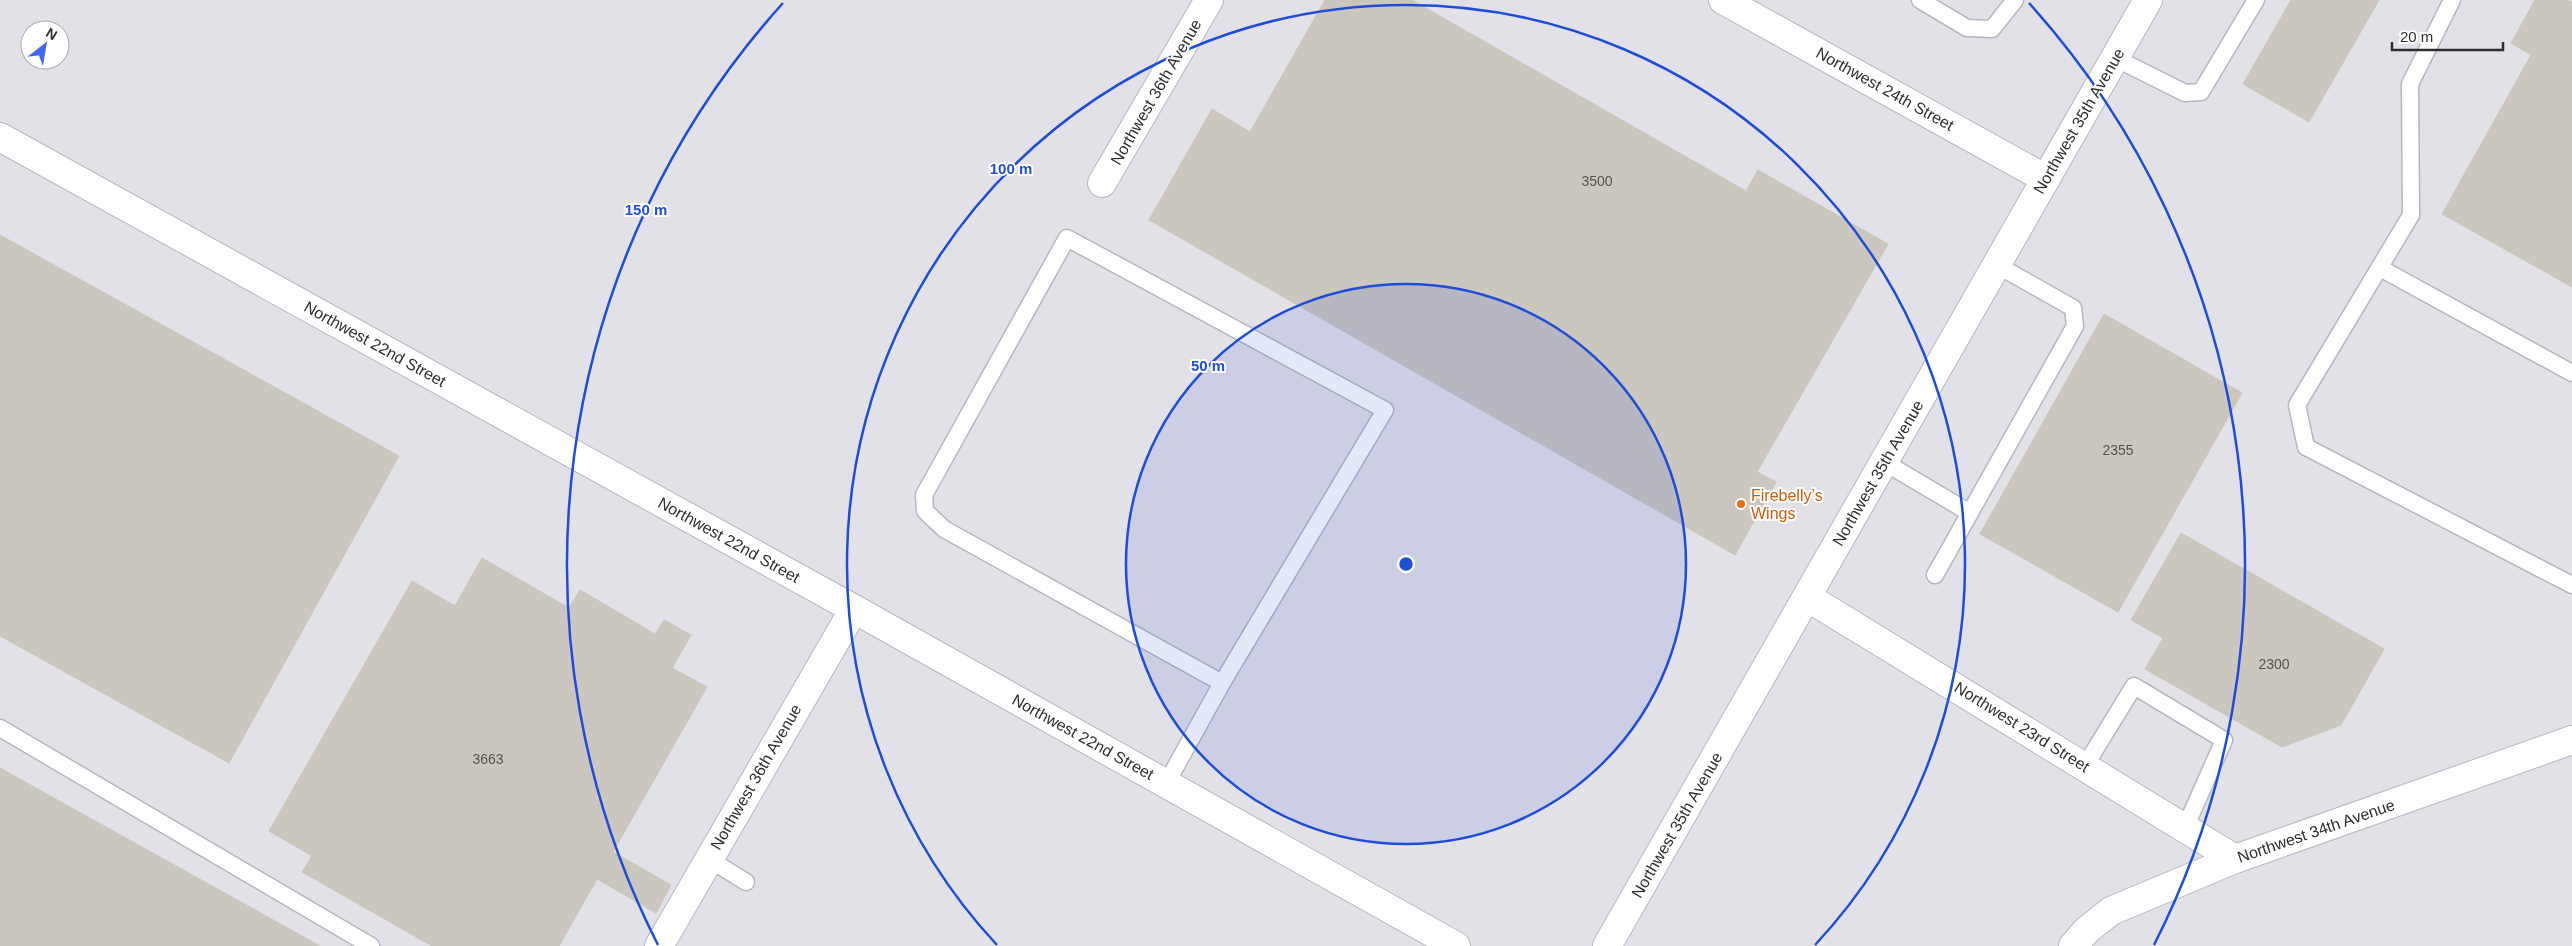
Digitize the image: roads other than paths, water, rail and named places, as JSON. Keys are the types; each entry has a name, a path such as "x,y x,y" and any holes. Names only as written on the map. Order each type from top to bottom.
{"street":[{"name":"Northwest 36th Avenue","path":"1102,183 1209,0"},
{"name":"Northwest 24th Street","path":"1723,0 2046,179"},
{"name":"Northwest 35th Avenue","path":"1607,946 2148,0"},
{"name":"Northwest 22nd Street","path":"0,137 854,609 1456,946"},
{"name":"Northwest 23rd Street","path":"1807,597 2236,859"},
{"name":"Northwest 36th Avenue","path":"659,946 854,609"},
{"name":"Northwest 34th Avenue","path":"2073,946 2087,930 2111,911 2236,859 2572,740"}],"lane":[{"path":"1920,0 1966,28 1992,29 2015,0"},
{"path":"2115,58 2186,93 2201,92 2256,0"},
{"path":"2452,0 2410,84 2411,215 2297,405 2306,447 2572,585"},
{"path":"1166,784 1222,683 1385,410 1067,238 924,496 925,511 944,529 1222,683"},
{"path":"1935,575 2075,326 2073,308 1997,265"},
{"path":"2380,268 2572,373"},
{"path":"1884,462 1970,513"},
{"path":"2084,766 2134,686 2224,740 2184,828"},
{"path":"0,728 371,946"},
{"path":"709,859 746,882"}],"place":[{"name":"Firebelly’s Wings","path":"1741,504"}]}
